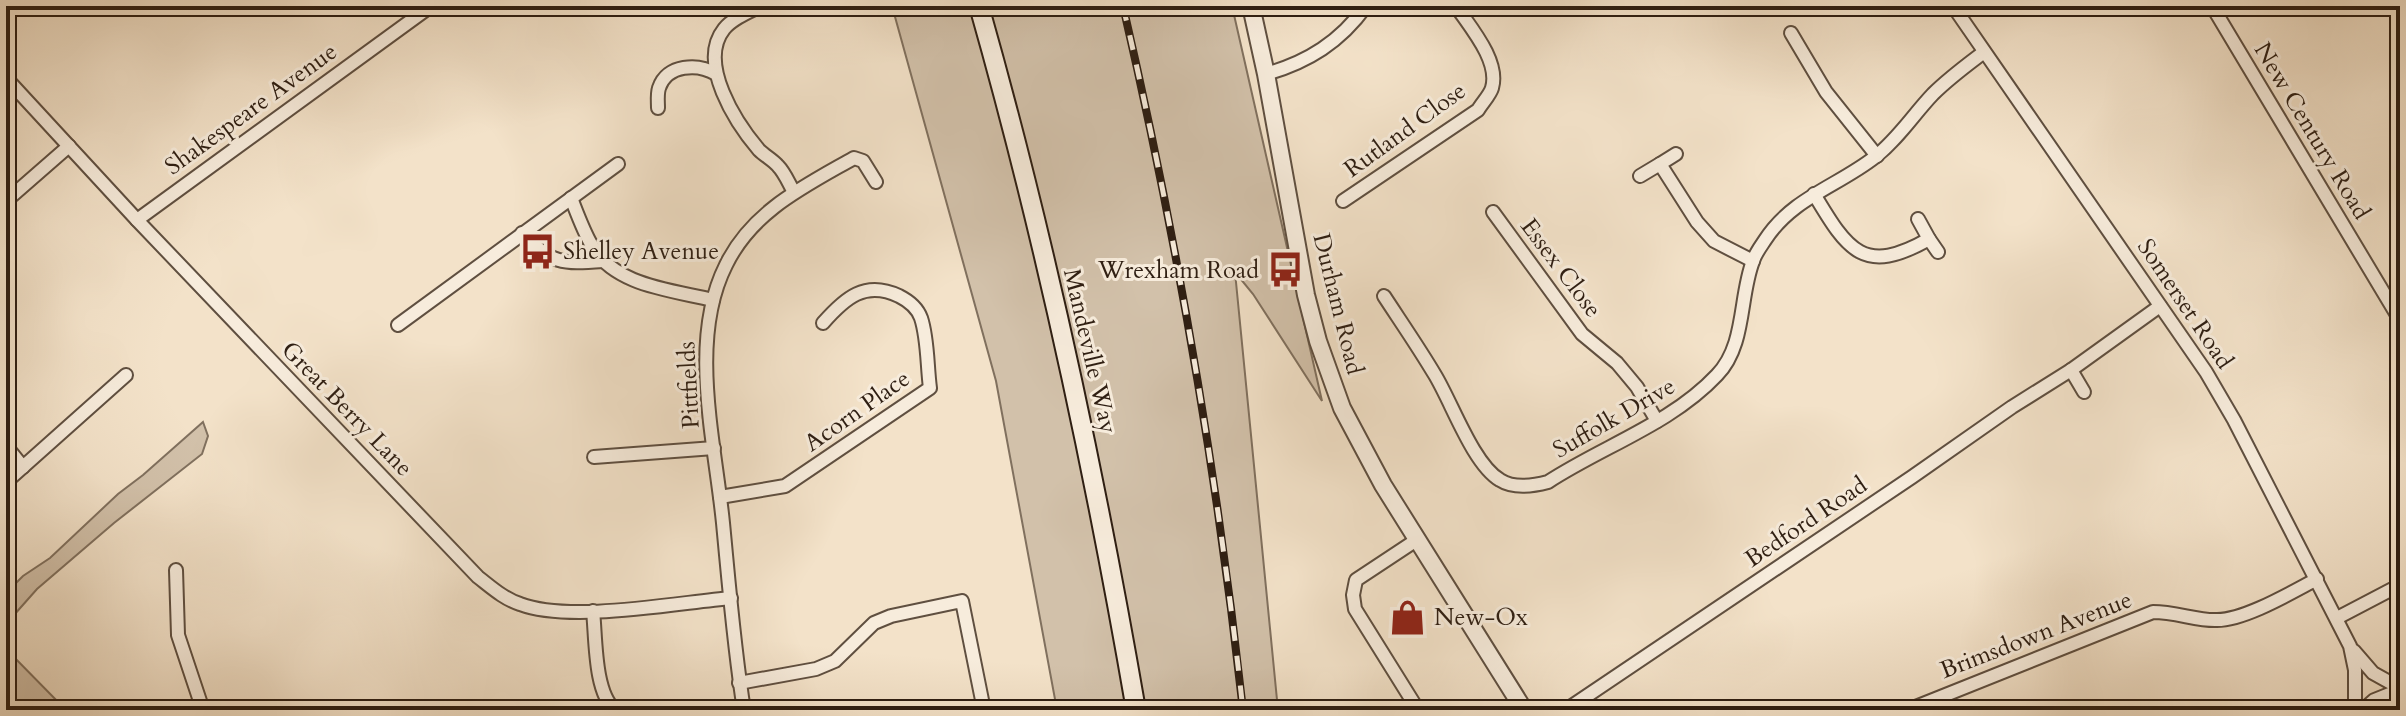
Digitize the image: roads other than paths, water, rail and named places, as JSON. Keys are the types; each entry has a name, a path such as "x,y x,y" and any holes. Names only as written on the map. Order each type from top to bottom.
{"main road":[{"name":"Mandeville Way","path":"979,6 1020,157 1076,395 1136,710"}],"street":[{"name":"Shakespeare Avenue","path":"137,220 431,6"},
{"path":"761,6 741,15 725,28 716,45 716,74 726,103 760,151 778,166 794,192"},
{"name":"Durham Road","path":"1251,6 1306,295 1318,341 1342,408 1356,438 1524,710"},
{"path":"1266,74 1312,57 1336,40 1366,6"},
{"name":"Rutland Close","path":"1343,201 1478,110 1492,89 1493,73 1486,53 1456,6"},
{"name":"Somerset Road","path":"1953,6 2160,306 2234,420 2350,646 2355,670 2355,710"},
{"name":"New Century Road","path":"2212,6 2400,320"},
{"path":"1791,33 1826,92 1877,156"},
{"name":"Suffolk Drive","path":"1384,296 1434,372 1475,454 1500,481 1528,487 1548,482 1696,396 1720,372 1735,344 1753,261 1778,221 1814,194 1877,156 1904,130 1932,95 1984,52"},
{"path":"658,108 658,89 666,75 686,67 703,66 716,74"},
{"name":"Great Berry Lane","path":"6,78 137,220 478,577 499,594 520,604 558,612 731,598"},
{"path":"6,201 69,146"},
{"path":"1640,176 1676,154"},
{"name":"Pittfields","path":"744,710 706,363 713,300 726,265 750,228 765,212 854,158 863,161 876,182"},
{"path":"398,325 618,164"},
{"path":"1660,164 1697,222 1714,241 1753,261"},
{"path":"1814,194 1852,248 1870,257 1892,257 1929,239"},
{"path":"571,198 592,246 603,261 616,271 644,283 713,300"},
{"name":"Essex Close","path":"1493,212 1582,334 1617,363 1637,387 1657,421"},
{"path":"1918,219 1938,252"},
{"path":"522,233 541,253 561,261 603,261"},
{"name":"Acorn Place","path":"720,497 785,486 930,388 921,318 908,301 889,291 874,289 857,293 836,308 823,323"},
{"name":"Bedford Road","path":"1566,710 2071,370 2160,306"},
{"path":"2071,370 2084,392"},
{"path":"6,482 126,375"},
{"path":"6,446 23,467"},
{"path":"594,457 714,448"},
{"path":"1418,539 1356,580 1353,595 1355,609 1418,710"},
{"path":"176,570 178,635 203,710"},
{"name":"Brimsdown Avenue","path":"1908,710 2153,612 2218,621 2259,608 2317,579"},
{"path":"2337,618 2400,585"},
{"path":"739,683 816,669 835,661 874,623 891,616 962,601 984,710"},
{"path":"593,611 601,687 605,700 615,710"},
{"name":"Somerset Road","path":"2350,646 2373,673 2400,690"},
{"path":"2366,710 2400,690"}],"railway":[{"path":"1123,6 1161,181 1194,356 1221,533 1243,710"}],"place":[{"name":"Shelley Avenue","path":"537,251"},
{"name":"Wrexham Road","path":"1285,270"},
{"name":"New-Ox","path":"1408,617"}]}
